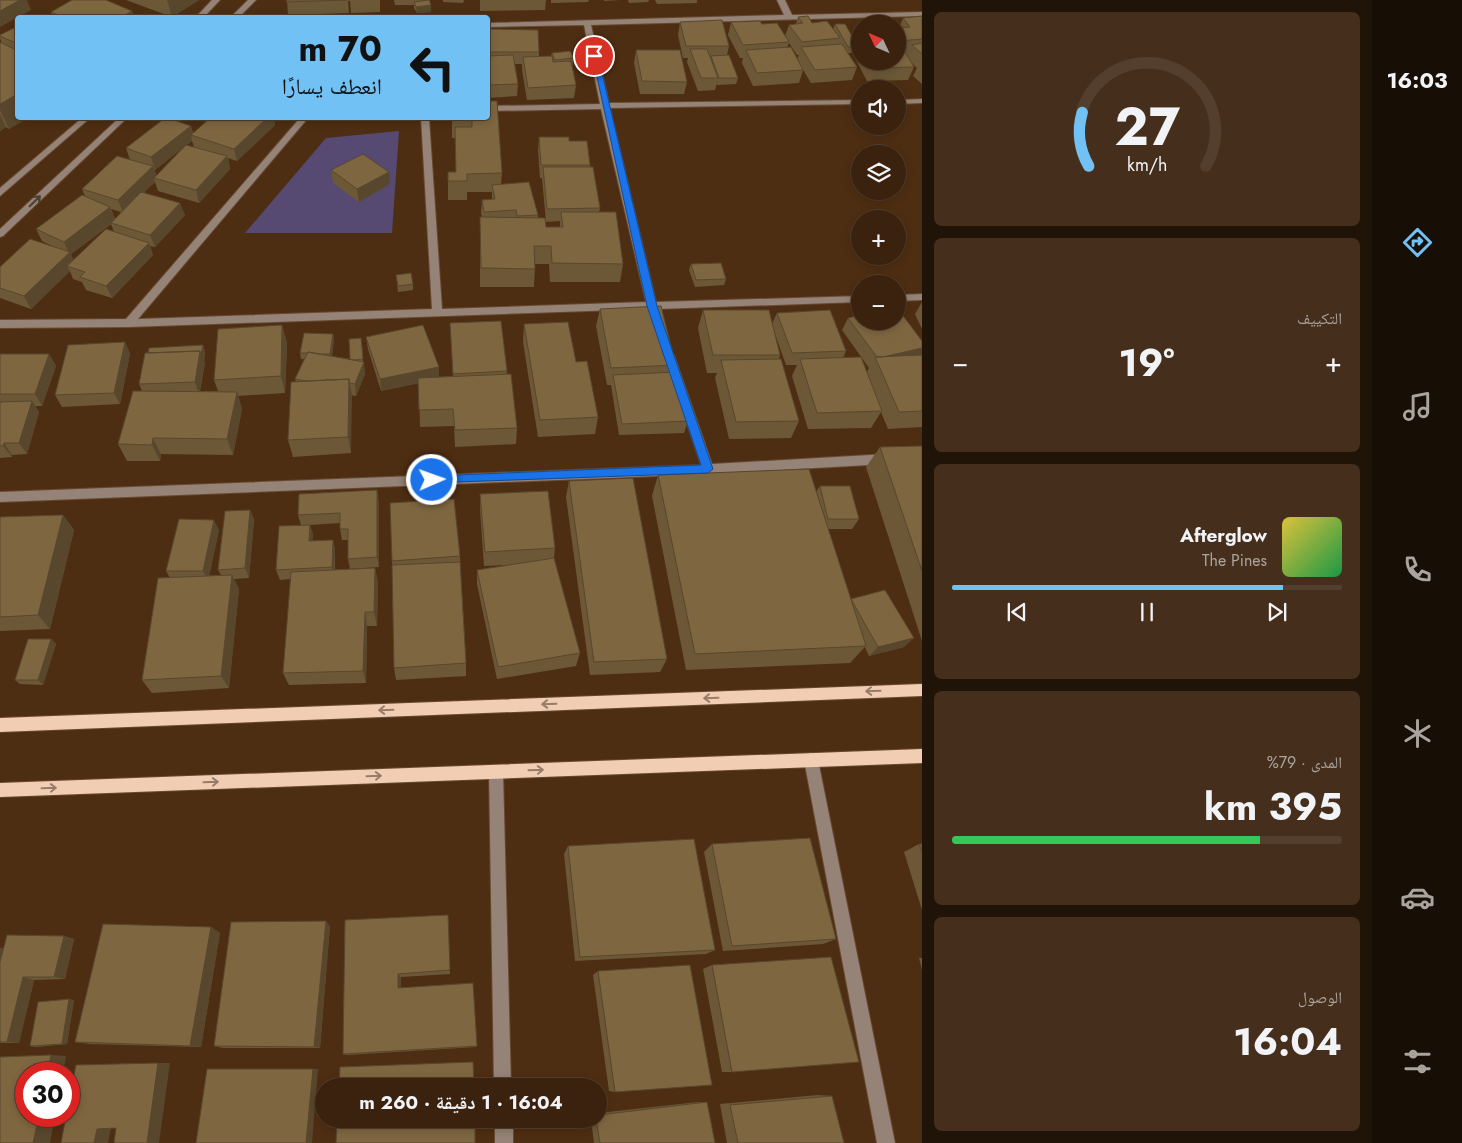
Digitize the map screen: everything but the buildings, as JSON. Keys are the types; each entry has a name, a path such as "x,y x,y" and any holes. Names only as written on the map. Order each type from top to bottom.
{"main road":[{"path":"0,725 922,690"},
{"path":"0,790 922,756"}],"street":[{"path":"201,15 216,0"},
{"path":"236,15 252,0"},
{"path":"781,0 789,18"},
{"path":"490,25 922,14"},
{"path":"587,23 604,106 658,324"},
{"path":"490,109 851,102"},
{"path":"906,102 922,102"},
{"path":"0,193 84,120"},
{"path":"0,234 121,120"},
{"path":"129,322 302,120"},
{"path":"426,120 437,312"},
{"path":"0,178 11,184"},
{"path":"906,298 922,298"},
{"path":"0,324 129,322 851,299"},
{"path":"664,342 708,469"},
{"path":"0,497 708,469 922,457"},
{"path":"811,760 886,1143"},
{"path":"496,772 503,1078"},
{"path":"504,1128 504,1143"}],"shaded area":[{"path":"399,131 392,233 245,233 326,138"}],"route":[{"path":"432,480 708,469 652,306 604,106 594,56"}]}
